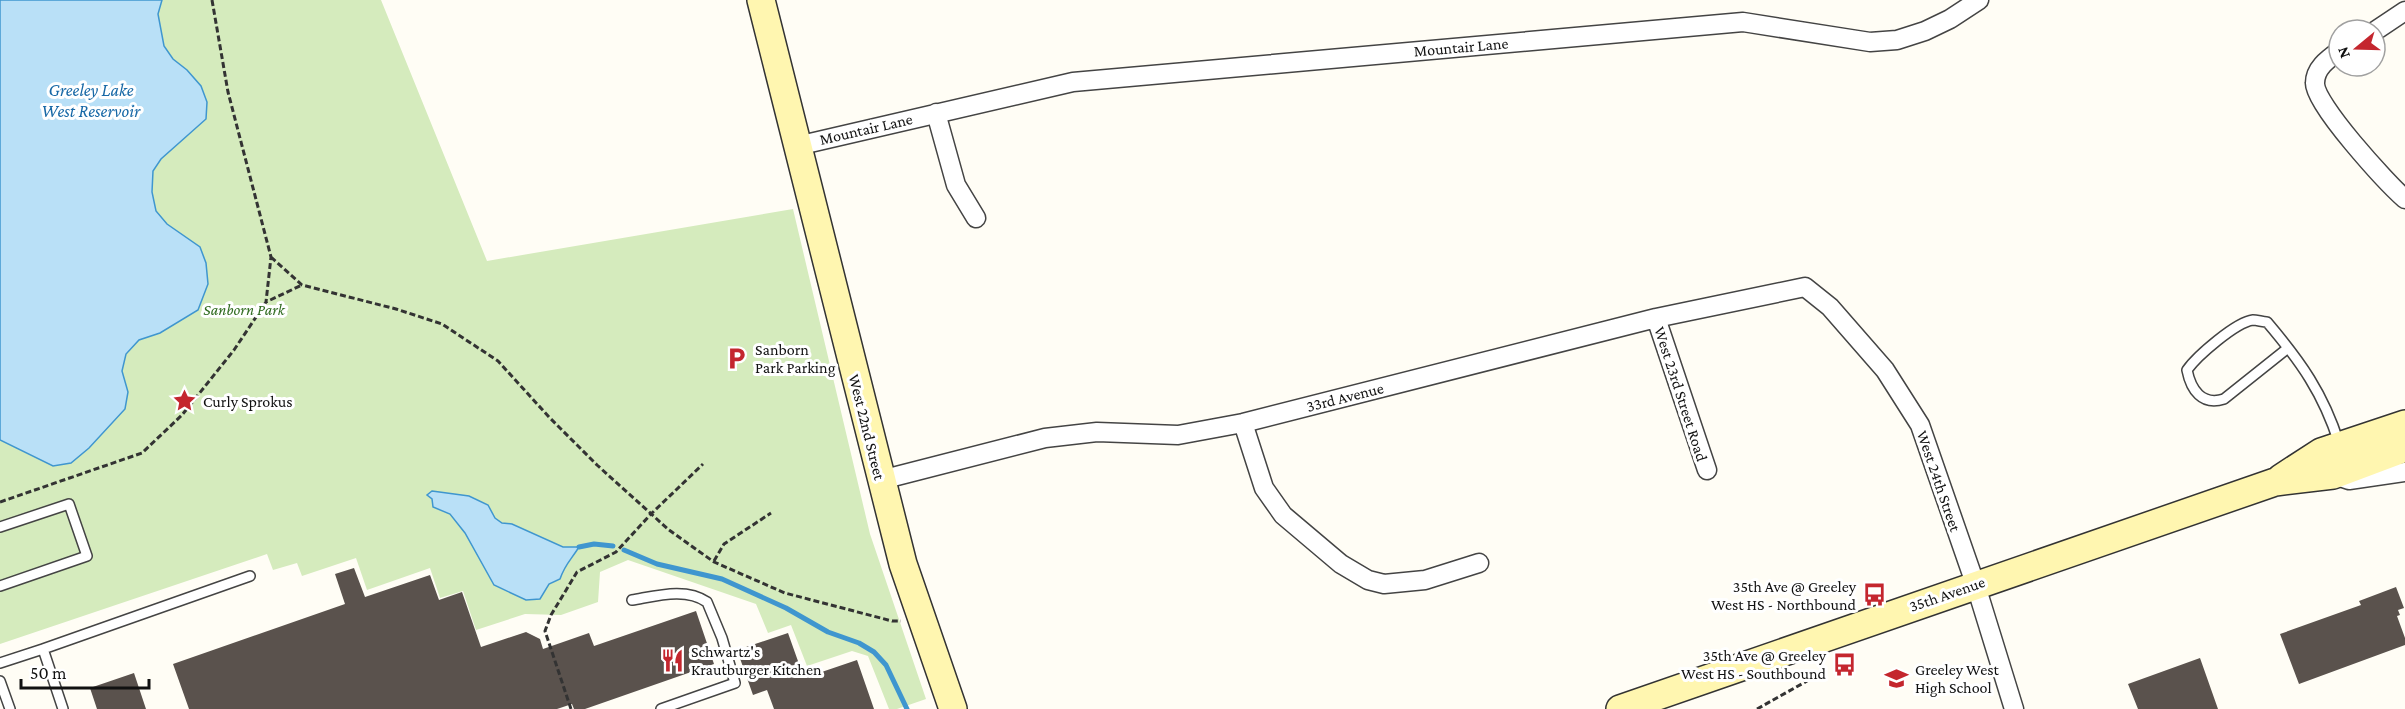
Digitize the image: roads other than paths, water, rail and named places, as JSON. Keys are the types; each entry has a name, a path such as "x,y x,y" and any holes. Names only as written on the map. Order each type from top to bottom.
{"main road":[{"name":"West 22nd Street","path":"761,0 880,480 903,564 953,709"},
{"name":"35th Avenue","path":"2275,482 2321,452 2405,424"},
{"name":"35th Avenue","path":"1620,709 1975,584 2275,482 2332,475 2405,448"}],"street":[{"name":"Mountair Lane","path":"796,146 1073,82 1743,22 1870,42 1897,40 1925,31 1950,19 1979,0"},
{"path":"2387,23 2405,11"},
{"path":"2327,60 2321,65 2315,83 2319,98 2331,117 2405,199"},
{"name":"Mountair Lane","path":"936,113 956,185 976,218"},
{"name":"33rd Avenue","path":"880,480 1045,438 1097,432 1178,435 1244,423 1656,318 1805,287"},
{"name":"West 24th Street","path":"1805,287 1830,307 1885,370 1920,426 1975,584 2014,709"},
{"name":"West 23rd Street Road","path":"1656,318 1707,470"},
{"path":"1244,423 1264,488 1283,515 1341,564 1368,580 1384,584 1425,580 1479,563"},
{"path":"2332,475 2349,480 2405,472"}],"lane":[{"path":"2288,348 2224,399 2213,403 2204,400 2189,381 2187,370 2193,361 2236,327 2252,320 2267,322 2288,348 2313,382 2328,410 2340,446"},
{"path":"0,527 69,504 87,556 0,586"},
{"path":"0,663 250,576"},
{"path":"632,600 689,594 707,602 722,638 735,683 661,709"},
{"path":"43,649 63,709"},
{"path":"0,681 10,709"}],"water":[{"name":"Greeley Lake West Reservoir","path":"0,0 162,0 158,14 164,46 173,59 201,86 207,102 206,119 161,159 153,171 152,192 156,211 167,224 200,247 206,263 208,284 198,310 160,333 139,340 126,354 122,371 128,392 125,409 89,448 71,463 53,466 0,440"},
{"path":"432,491 469,496 488,505 495,518 502,523 512,524 563,547 579,547 560,579 549,584 540,599 526,600 494,585 465,533 450,514 433,507 432,499 427,495"}],"waterway":[{"path":"579,547 594,544 613,546"},
{"path":"624,550 657,564 722,579 786,608 828,632 859,643 874,652 886,665 907,709"}],"place":[{"name":"Sanborn Park Parking","path":"737,358"},
{"name":"Curly Sprokus","path":"185,401"},
{"name":"35th Ave @ Greeley West HS - Northbound","path":"1874,595"},
{"name":"Schwartz's Krautburger Kitchen","path":"673,660"},
{"name":"35th Ave @ Greeley West HS - Southbound","path":"1844,664"},
{"name":"Greeley West High School","path":"1897,678"}],"park label":[{"name":"Sanborn Park","path":"244,309"}]}
